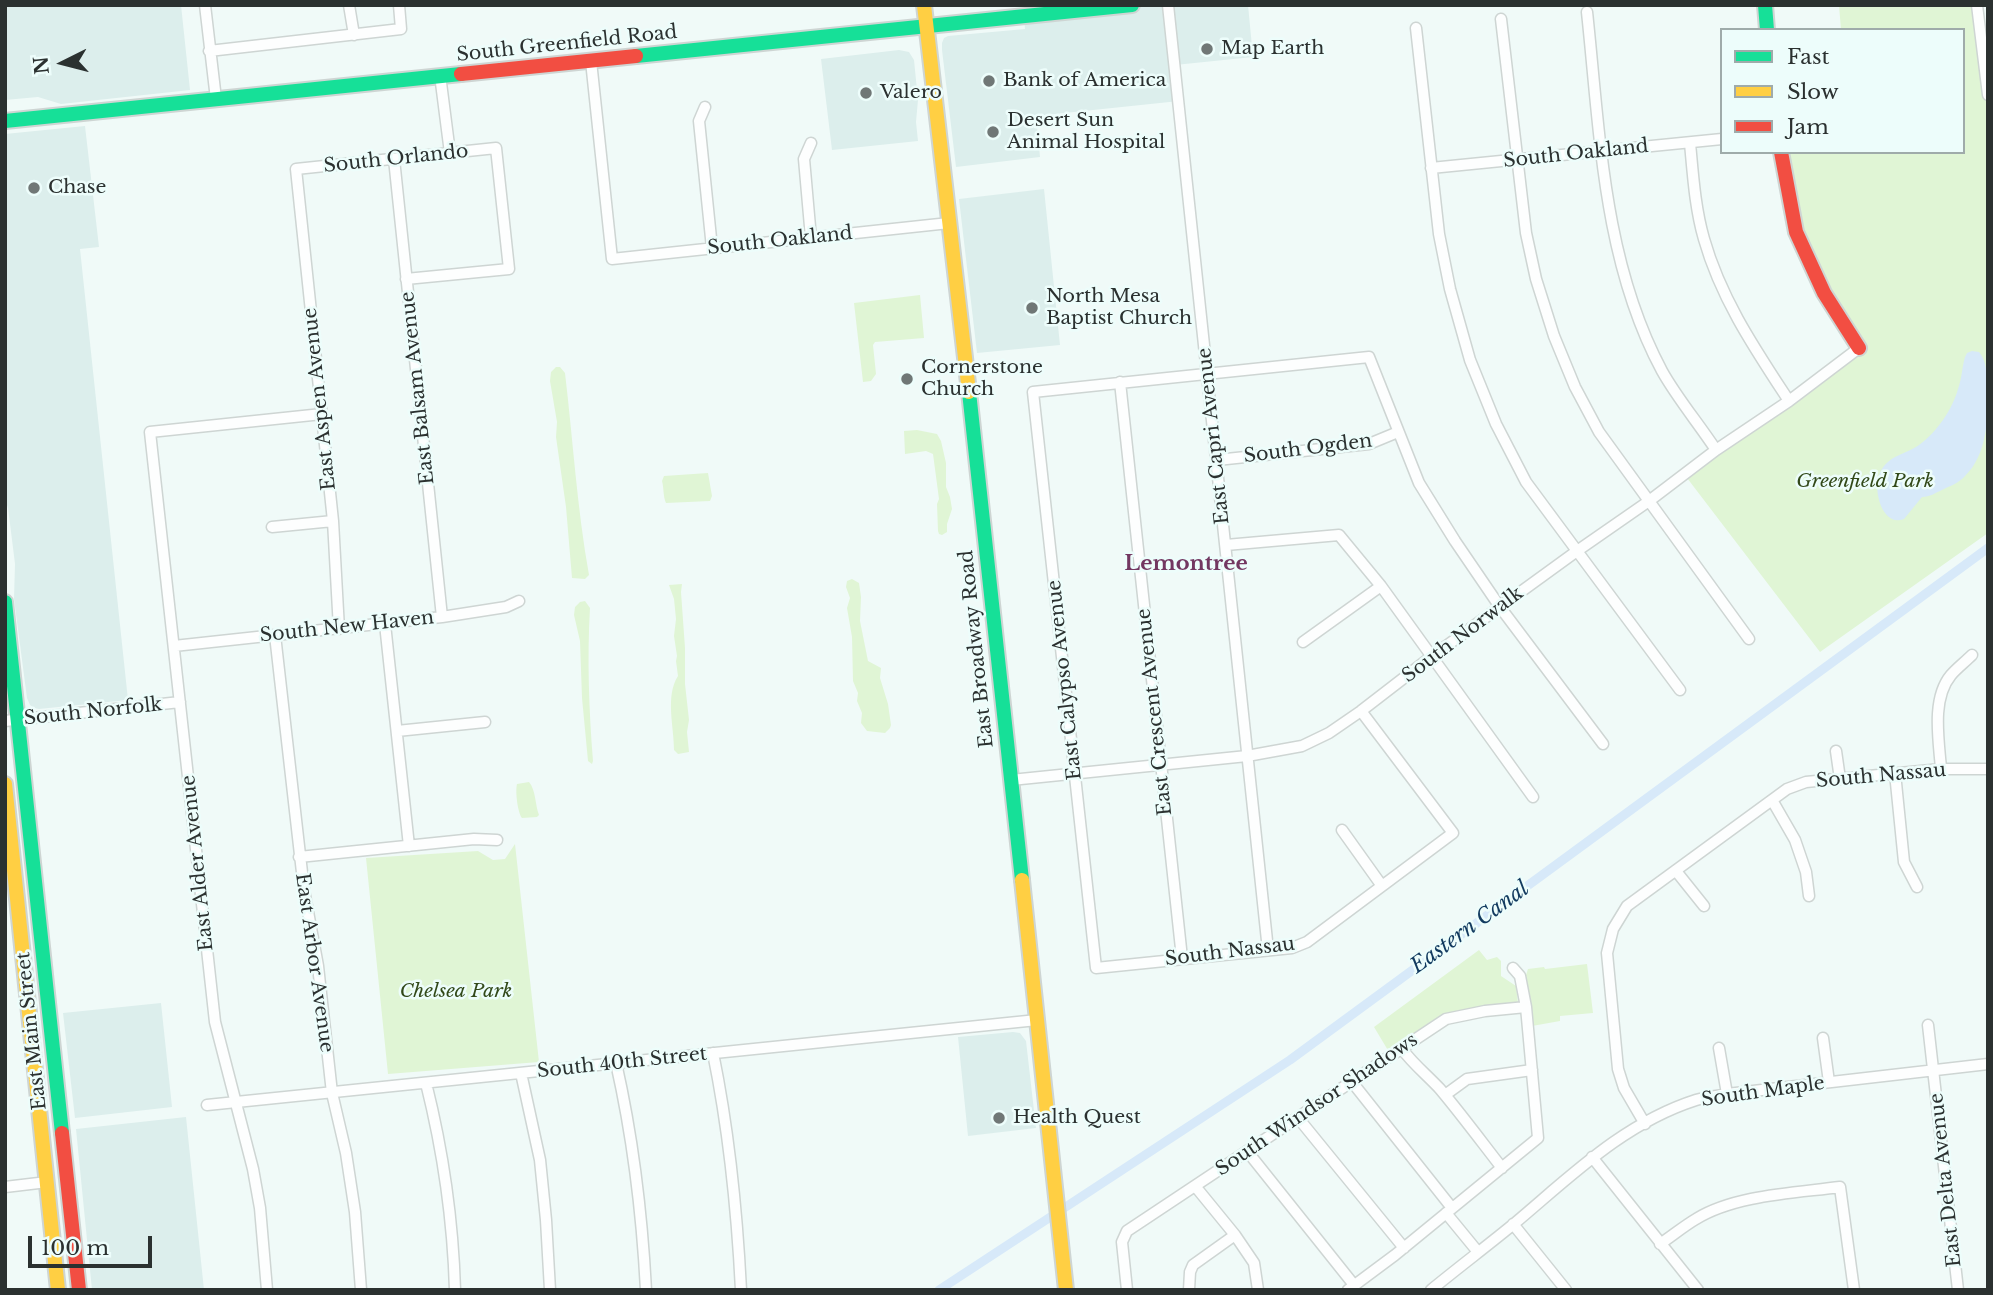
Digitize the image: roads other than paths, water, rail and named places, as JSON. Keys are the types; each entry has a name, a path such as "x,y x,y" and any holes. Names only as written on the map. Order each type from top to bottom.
{"main road":[{"name":"East Broadway Road","path":"924,5 1066,1290"},
{"name":"South Greenfield Road","path":"5,121 1132,5"},
{"path":"1765,5 1767,28"},
{"path":"1781,154 1796,232 1824,293 1859,348"},
{"name":"East Main Street","path":"5,602 12,721 79,1290"},
{"name":"East Main Street","path":"5,784 58,1290"}],"street":[{"path":"205,5 216,99"},
{"path":"349,5 354,35"},
{"path":"209,51 401,29 399,5"},
{"name":"East Capri Avenue","path":"1168,5 1268,950"},
{"path":"1977,5 1988,95"},
{"path":"1587,12 1610,215 1621,265 1640,321 1663,372 1716,450"},
{"path":"1502,19 1526,233 1536,279 1559,349 1599,432 1749,639"},
{"path":"1416,28 1441,245 1470,360 1496,424 1526,482 1679,690"},
{"name":"South Oakland","path":"591,61 612,259 949,223"},
{"path":"440,75 450,153"},
{"path":"705,107 699,121 712,248"},
{"name":"South Oakland","path":"1431,168 1720,139"},
{"path":"811,143 804,159 811,238"},
{"path":"1689,143 1704,238 1718,281 1739,323 1789,401"},
{"name":"South Orlando","path":"296,169 496,148 509,270 407,279"},
{"name":"East Balsam Avenue","path":"394,159 442,617"},
{"name":"East Aspen Avenue","path":"296,169 337,563 339,629"},
{"name":"South Norwalk","path":"1011,780 1247,756 1302,746 1329,733 1859,348"},
{"path":"1120,382 1369,357 1419,483 1500,607 1603,744"},
{"name":"East Calypso Avenue","path":"1097,968 1032,392 1120,382"},
{"name":"East Crescent Avenue","path":"1120,382 1182,958"},
{"name":"East Alder Avenue","path":"267,1290 253,1169 215,1022 150,432 322,414"},
{"name":"South Ogden","path":"1217,460 1370,444 1398,432"},
{"path":"272,527 333,521"},
{"path":"1226,545 1339,535 1381,586 1533,797"},
{"path":"1303,642 1381,586"},
{"name":"South New Haven","path":"174,646 442,617 506,607 519,601"},
{"path":"385,624 409,846"},
{"name":"East Arbor Avenue","path":"275,635 299,857 318,966 332,1093 355,1212 361,1290"},
{"path":"1941,769 1938,722 1940,698 1949,677 1972,655"},
{"name":"South Norfolk","path":"12,721 180,702"},
{"name":"South Nassau","path":"1097,968 1292,948 1307,942 1452,833 1361,712"},
{"path":"397,731 485,722"},
{"path":"1836,751 1840,779"},
{"name":"South Nassau","path":"1645,1124 1618,1069 1606,953 1613,929 1627,906 1787,789 1806,782 1941,769 1988,769"},
{"path":"1895,774 1904,862 1917,887"},
{"path":"1772,800 1795,840 1806,872 1809,896"},
{"path":"1342,830 1382,886"},
{"path":"299,857 480,838 497,840"},
{"path":"1676,871 1704,906"},
{"path":"1247,1152 1351,1287 1404,1248 1538,1138 1525,1007 1520,975 1513,968"},
{"name":"South Windsor Shadows","path":"1127,1290 1122,1242 1127,1231 1446,1019 1525,1007"},
{"name":"South 40th Street","path":"206,1105 1037,1020"},
{"name":"East Delta Avenue","path":"1928,1025 1958,1290"},
{"path":"1823,1038 1829,1082"},
{"path":"1719,1048 1727,1094"},
{"path":"1402,1049 1412,1063 1445,1095 1502,1168"},
{"path":"713,1053 728,1135 741,1290"},
{"path":"616,1063 630,1132 639,1199 646,1290"},
{"name":"South Maple","path":"1432,1289 1592,1157 1615,1140 1667,1111 1697,1100 1727,1094 1988,1064"},
{"path":"1445,1095 1467,1079 1532,1070"},
{"path":"521,1073 540,1160 550,1290"},
{"path":"1352,1082 1478,1252"},
{"path":"426,1083 446,1183 455,1290"},
{"path":"1298,1119 1404,1248"},
{"path":"1592,1157 1698,1290"},
{"path":"5,1187 47,1182"},
{"path":"1195,1186 1254,1263 1258,1290"},
{"path":"1660,1244 1698,1217 1729,1205 1764,1197 1840,1187 1854,1290"},
{"path":"1513,1224 1566,1290"},
{"path":"1189,1290 1189,1272 1193,1265 1234,1235"}],"water":[{"path":"1972,351 1979,352 1982,356 1987,379 1987,423 1978,457 1963,478 1932,495 1922,497 1904,519 1890,518 1878,497 1880,473 1888,462 1919,445 1938,427 1955,397 1965,357"}],"waterway":[{"name":"Eastern Canal","path":"939,1290 1290,1060 1988,548"}],"place":[{"name":"Map Earth","path":"1207,49"},
{"name":"Bank of America","path":"989,81"},
{"name":"Valero","path":"866,93"},
{"name":"Desert Sun Animal Hospital","path":"993,132"},
{"name":"Chase","path":"34,188"},
{"name":"North Mesa Baptist Church","path":"1032,308"},
{"name":"Cornerstone Church","path":"907,379"},
{"name":"Health Quest","path":"999,1118"}],"district":[{"name":"Lemontree","path":"1186,564"}],"park label":[{"name":"Greenfield Park","path":"1865,482"},
{"name":"Chelsea Park","path":"456,992"}]}
